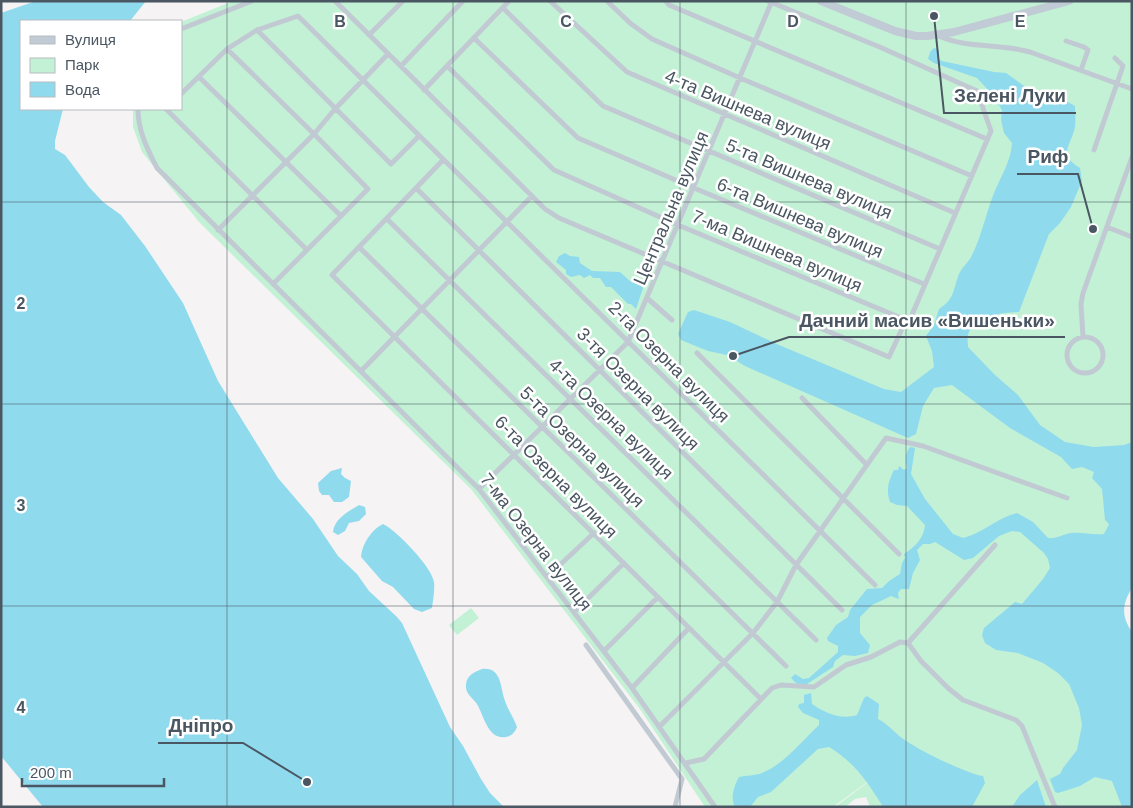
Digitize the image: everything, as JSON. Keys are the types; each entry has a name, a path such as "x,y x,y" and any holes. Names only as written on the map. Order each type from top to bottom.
{"street":[{"path":"182,29 252,1"},
{"path":"335,1 545,210 559,218 889,357 906,320 911,317 991,131 977,91 882,48 771,2"},
{"path":"369,35 403,1"},
{"path":"401,66 463,1"},
{"path":"424,90 509,1"},
{"name":"4-та Вишнева вулиця","path":"550,1 627,72 956,213"},
{"path":"608,1 630,22 652,39 972,176"},
{"path":"666,1 669,5 756,40 987,139"},
{"path":"821,1 907,35 939,36 1069,1"},
{"name":"Центральна вулиця","path":"480,489 628,342 771,2"},
{"name":"5-та Вишнева вулиця","path":"503,8 604,106 940,249"},
{"name":"2-га Озерна вулиця","path":"257,30 298,16 875,585"},
{"path":"182,93 227,49 257,30 391,164 419,136"},
{"path":"939,36 966,44 1016,48 1132,90"},
{"name":"6-та Вишнева вулиця","path":"474,38 578,138 924,284"},
{"path":"1066,41 1088,50 1081,70"},
{"path":"227,49 368,189 273,284"},
{"path":"218,230 314,134 335,109 388,54"},
{"path":"1094,150 1123,66 1115,58"},
{"name":"7-ма Вишнева вулиця","path":"447,66 554,170 906,320"},
{"path":"199,77 341,216"},
{"name":"7-ма Озерна вулиця","path":"138,110 142,137 157,168 480,489 632,688 715,807"},
{"path":"167,110 307,250"},
{"path":"1083,337 1081,304 1083,293 1132,157"},
{"path":"359,247 443,160"},
{"name":"3-тя Озерна вулиця","path":"416,188 842,610"},
{"path":"362,370 532,196"},
{"name":"4-та Озерна вулиця","path":"387,218 816,640"},
{"path":"1107,227 1132,238"},
{"name":"6-та Озерна вулиця","path":"359,247 332,275 761,699"},
{"name":"5-та Озерна вулиця","path":"359,247 786,666"},
{"path":"647,298 672,320"},
{"path":"1083,337 1094,339 1102,348 1103,354 1100,365 1091,372 1085,373 1074,369 1067,353 1072,342 1083,337"},
{"path":"697,353 899,554"},
{"path":"802,398 867,465"},
{"path":"659,727 753,633 777,602 796,565 886,438 922,446 1067,498"},
{"path":"547,577 594,533"},
{"path":"908,643 995,545"},
{"path":"574,612 624,563"},
{"path":"604,651 658,597"},
{"path":"632,688 689,628"},
{"path":"686,763 704,759 772,688 781,685 814,687 846,665 872,657 900,642 908,643 921,661 963,700 1016,720 1022,726 1055,807"},
{"path":"586,645 682,778 675,807"}],"green space":[{"path":"233,1 1132,1 1132,536 1117,562 1132,807 898,807 874,777 833,807 705,807 640,709 471,489 199,222 142,152 133,127 133,110 182,110 182,22"},
{"path":"471,608 479,618 457,635 449,625"},
{"path":"868,782 883,807 870,807 866,797 855,799 845,807 835,807"}],"water":[{"path":"36,1 146,1 131,20 20,20 20,110 63,110 55,141 55,149 65,155 103,202 121,215 145,246 183,303 218,381 278,478 313,519 338,556 357,574 369,591 402,623 450,727 490,793 504,807 43,807 1,756 1,13"},
{"path":"934,48 939,50 938,59 942,61 1006,73 1027,88 1057,96 1075,106 1075,127 1067,154 1073,163 1080,168 1082,181 1071,207 1060,223 1049,234 1019,312 989,316 976,323 968,335 968,347 995,375 1018,395 1040,425 1065,442 1094,447 1124,445 1132,442 1132,588 1126,599 1124,610 1126,621 1132,632 1132,807 1122,807 1112,781 1095,777 1080,786 1058,793 1055,792 1050,779 1060,774 1077,750 1082,725 1079,708 1069,684 1058,673 1043,663 1018,653 996,650 985,643 982,635 984,628 1015,602 1022,604 1050,568 1044,553 1020,532 1012,531 999,536 973,558 964,560 935,542 923,544 917,550 920,560 913,573 909,589 901,589 898,593 899,599 891,596 872,605 860,617 860,633 870,645 868,653 855,656 843,655 835,661 833,667 804,686 796,683 791,678 795,674 803,679 809,678 838,652 838,646 828,641 827,638 836,625 848,617 850,610 867,589 882,588 900,574 905,558 904,554 921,538 925,525 907,506 890,502 888,494 889,482 894,470 898,470 899,466 904,470 907,468 906,457 910,447 915,448 911,474 925,499 953,534 963,538 1017,513 1033,522 1048,538 1071,533 1104,534 1109,524 1105,520 1102,489 1092,478 1094,472 1082,467 1072,469 1061,457 1010,428 952,385 934,388 923,406 916,434 908,438 745,366 727,355 708,351 681,340 678,334 688,312 694,310 730,322 779,345 884,389 901,392 934,367 932,351 926,336 934,325 939,309 951,297 959,274 971,258 994,193 1008,162 1012,143 1004,133 1001,120 1002,110 992,94 977,78 934,63 928,59 930,52"},
{"path":"565,253 570,256 579,257 580,263 592,271 620,272 630,281 637,280 643,288 636,309 631,304 628,304 611,287 606,287 600,278 593,278 590,275 584,278 580,275 571,277 566,274 566,270 556,262 559,256"},
{"path":"342,468 341,474 351,481 349,497 342,502 334,502 329,495 322,495 319,491 318,483 331,471"},
{"path":"359,505 365,507 366,514 359,521 349,523 345,531 338,535 333,532 339,519"},
{"path":"383,524 396,533 413,550 432,575 434,595 432,608 422,612 414,609 393,587 382,581 361,557 363,547 368,538"},
{"path":"482,669 489,669 497,675 505,701 517,727 513,734 506,737 495,735 491,731 477,704 467,691 466,682 469,677"},
{"path":"811,693 812,704 828,713 845,717 857,715 864,698 867,696 879,704 878,719 902,738 942,760 966,771 983,776 985,783 972,807 883,807 860,773 846,759 829,747 818,749 771,792 758,797 750,807 735,807 733,792 739,777 759,774 778,764 819,725 819,720 803,713 798,707 799,704 804,703 804,695"},
{"path":"1037,780 1046,807 1012,807 1020,795"}],"place":[{"name":"Зелені Луки","path":"934,16"},
{"name":"Риф","path":"1093,229"},
{"name":"Дачний масив «Вишеньки»","path":"733,356"},
{"name":"Дніпро","path":"307,782"}]}
